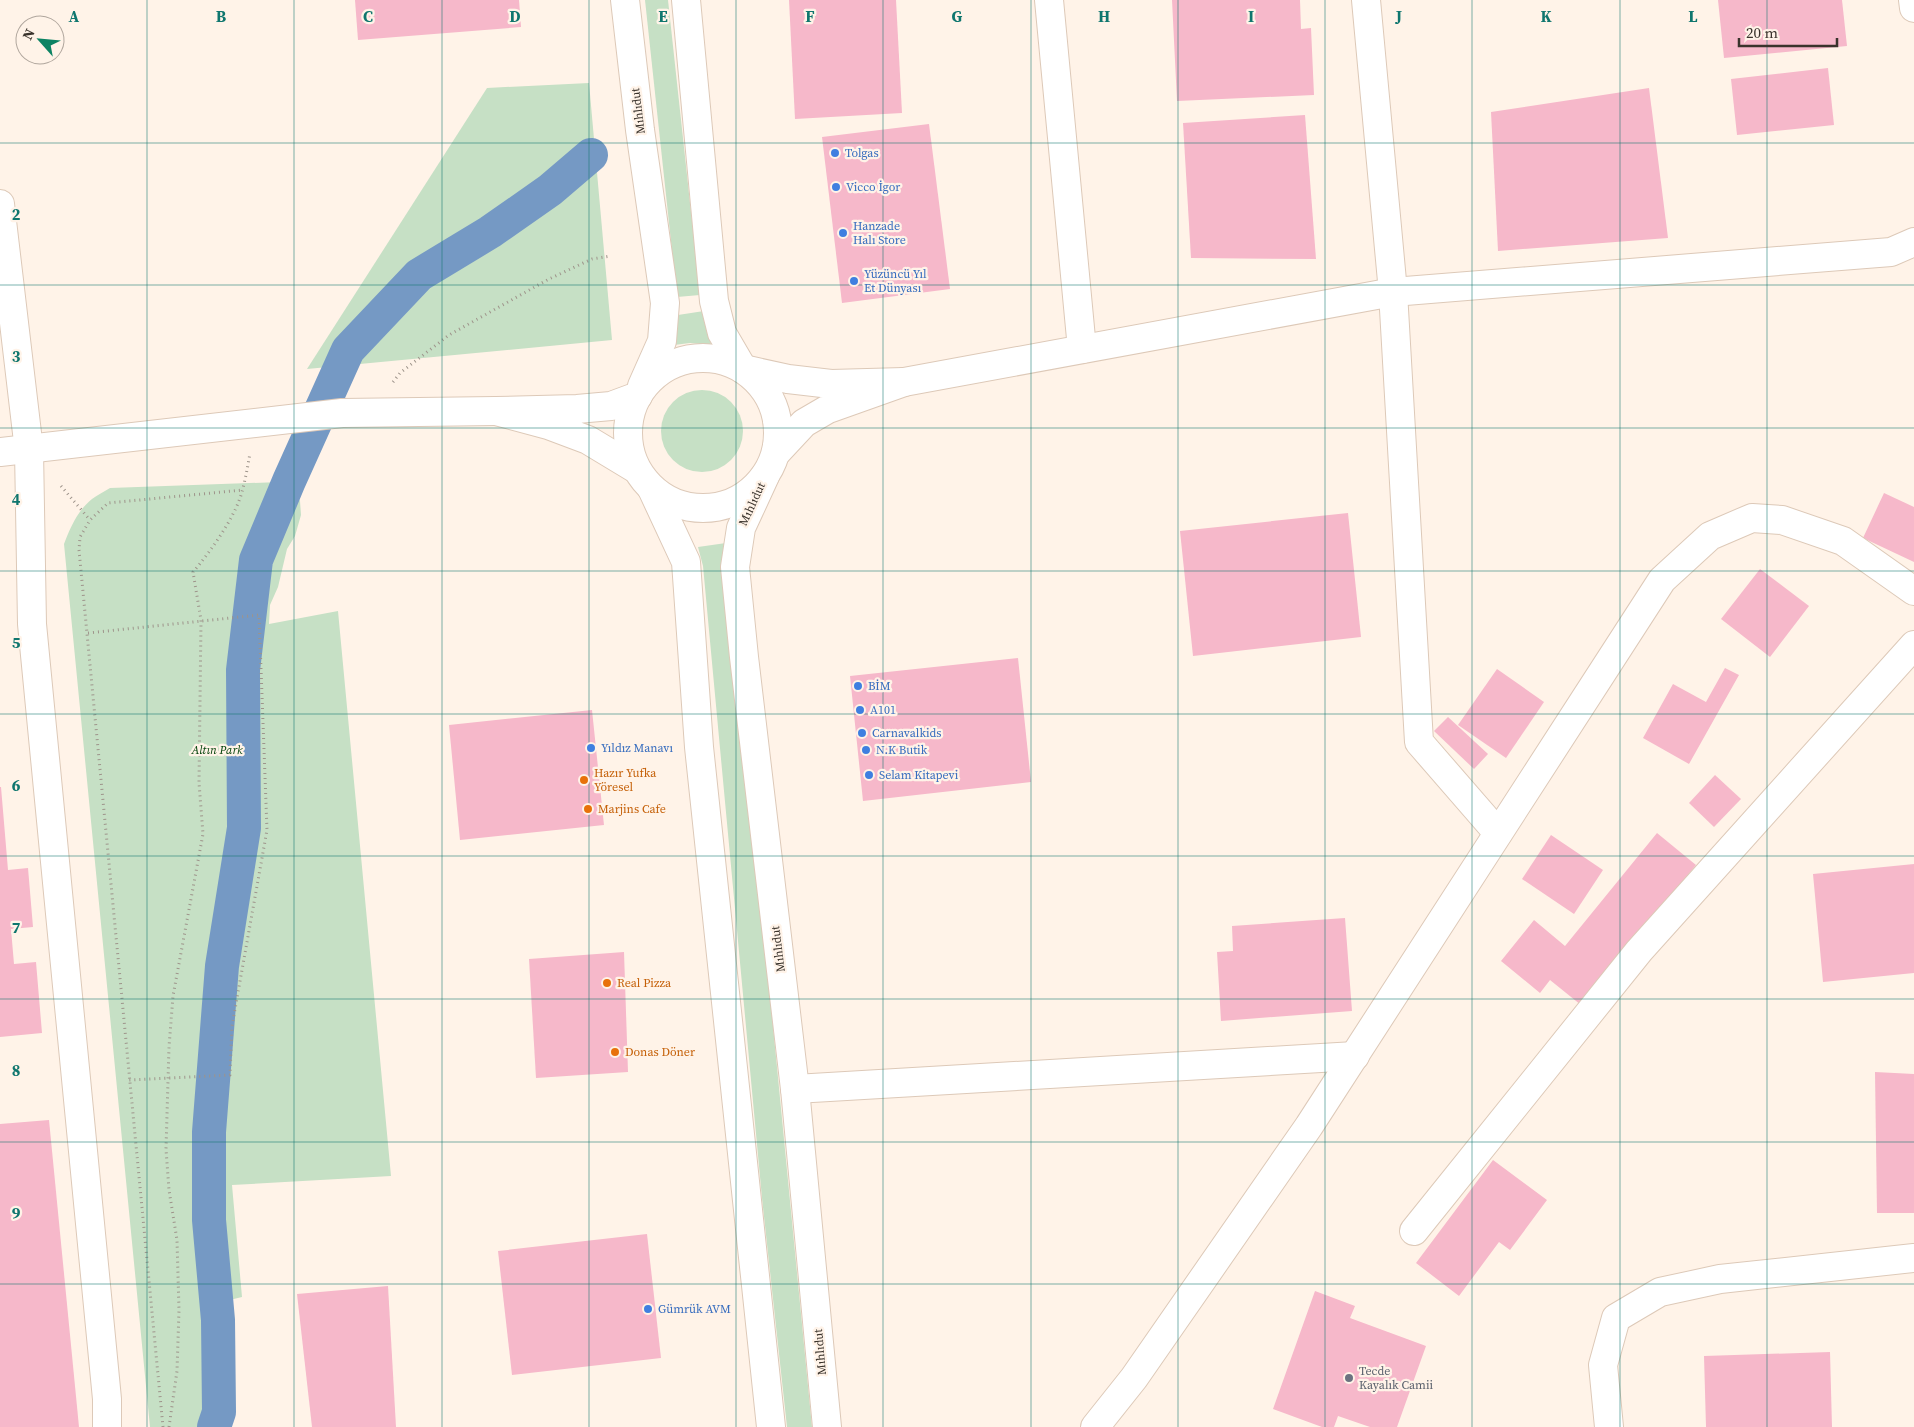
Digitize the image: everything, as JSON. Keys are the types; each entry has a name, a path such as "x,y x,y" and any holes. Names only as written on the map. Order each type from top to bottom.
{"street":[{"name":"Mıhlıdut","path":"625,0 640,130 665,303 662,341 638,396"},
{"path":"686,0 714,301 722,333 743,369 761,385 773,406 778,429 771,465"},
{"path":"1049,0 1082,350"},
{"path":"1366,0 1393,292 1419,742 1498,833"},
{"path":"1913,0 1914,8"},
{"path":"0,204 29,450 32,624 107,1399 107,1427"},
{"path":"771,1427 699,747 686,562 644,479 629,444 630,418 638,396 653,377 674,364 697,358 721,360 743,369 788,380 832,384 904,382 1393,292 1891,252 1914,242"},
{"path":"496,411 548,425 588,440 644,479 674,503 698,509 724,506 747,494 804,423 828,409 904,382"},
{"path":"0,452 342,413 577,409 611,406 638,396"},
{"name":"Mıhlıdut","path":"771,465 741,528 735,567 795,1089 827,1427"},
{"path":"1095,1427 1134,1378 1309,1126 1662,580 1710,536 1752,518 1782,520 1843,541 1914,591"},
{"path":"1414,1231 1639,951 1914,645"},
{"path":"795,1089 1354,1056"},
{"path":"1609,1427 1603,1365 1616,1318 1660,1292 1720,1279 1914,1258"}],"path":[{"path":"371,413 400,373 449,335 549,279 592,259 611,256"},
{"path":"169,1427 177,1371 178,1310 177,1240 169,1190 166,1149 168,1078 173,996 202,834 199,783 201,620 193,572 209,553 234,511 243,490 256,423"},
{"path":"163,1427 79,550 80,537 90,520 108,503 243,490"},
{"path":"88,633 259,615 267,830 232,1026 230,1075 130,1080"}],"green space":[{"path":"645,0 668,0 700,295 677,297"},
{"path":"589,83 612,340 307,369 487,88"},
{"path":"704,311 711,345 690,343 674,345 678,315"},
{"path":"694,390 710,390 725,397 736,408 743,423 740,447 731,460 710,472 694,472 679,465 668,454 661,439 661,423 668,408 679,397"},
{"name":"Altın Park","path":"280,482 292,487 300,501 301,515 295,536 287,549 278,587 270,605 269,624 338,611 391,1176 232,1185 242,1297 209,1305 201,1427 150,1427 64,544 72,526 87,503 110,488"},
{"path":"726,543 812,1427 787,1427 762,1198 703,566 698,547"}],"building":[{"path":"355,0 519,0 521,27 358,40"},
{"path":"789,0 896,0 902,113 795,119"},
{"path":"1172,0 1300,0 1301,29 1311,28 1314,95 1177,101"},
{"path":"1718,0 1842,0 1847,46 1724,58"},
{"path":"1828,68 1834,125 1737,135 1731,79"},
{"path":"1649,88 1668,238 1498,251 1491,112"},
{"path":"1305,115 1316,259 1191,258 1183,123"},
{"path":"929,124 950,289 842,303 822,137"},
{"path":"1884,493 1914,507 1914,562 1863,538"},
{"path":"1348,513 1361,637 1193,656 1180,531"},
{"path":"1760,569 1809,606 1770,657 1721,619"},
{"path":"1018,658 1031,782 863,801 850,676"},
{"path":"1725,668 1739,675 1689,764 1643,738 1673,684 1706,702"},
{"path":"1497,669 1544,702 1506,758 1458,725"},
{"path":"592,710 604,825 460,840 449,725"},
{"path":"1448,717 1488,754 1474,769 1434,731"},
{"path":"1715,775 1741,799 1714,827 1689,803"},
{"path":"0,787 8,870 28,868 33,927 11,929 14,964 36,962 42,1033 0,1037"},
{"path":"1657,833 1696,865 1581,1005 1550,980 1540,993 1501,961 1534,920 1565,946"},
{"path":"1551,835 1603,870 1574,914 1522,879"},
{"path":"1914,864 1914,973 1823,982 1813,874"},
{"path":"1345,918 1352,1011 1221,1021 1217,952 1233,951 1232,926"},
{"path":"624,952 628,1072 536,1078 529,959"},
{"path":"1875,1072 1914,1074 1914,1213 1877,1213"},
{"path":"49,1120 79,1427 0,1427 0,1124"},
{"path":"1493,1160 1547,1200 1510,1250 1499,1242 1459,1296 1416,1263"},
{"path":"647,1234 661,1358 512,1375 498,1251"},
{"path":"388,1286 396,1427 312,1427 297,1294"},
{"name":"Tecde Kayalık Camii","path":"1315,1291 1355,1306 1350,1318 1426,1346 1397,1427 1370,1427 1338,1416 1334,1427 1322,1427 1273,1409"},
{"path":"1830,1352 1832,1427 1706,1427 1704,1356"}],"waterway":[{"path":"214,1427 219,1412 218,1320 209,1220 209,1132 222,966 244,828 243,670 256,560 348,350 419,275 490,232 550,190 591,155"}],"place":[{"name":"Tolgas","path":"835,153"},
{"name":"Vicco İgor","path":"836,187"},
{"name":"Hanzade Halı Store","path":"843,233"},
{"name":"Yüzüncü Yıl Et Dünyası","path":"854,281"},
{"name":"BİM","path":"858,686"},
{"name":"A101","path":"860,710"},
{"name":"Carnavalkids","path":"862,733"},
{"name":"Yıldız Manavı","path":"591,748"},
{"name":"N.K Butik","path":"866,750"},
{"name":"Selam Kitapevi","path":"869,775"},
{"name":"Hazır Yufka Yöresel","path":"584,780"},
{"name":"Marjins Cafe","path":"588,809"},
{"name":"Real Pizza","path":"607,983"},
{"name":"Donas Döner","path":"615,1052"},
{"name":"Gümrük AVM","path":"648,1309"},
{"name":"Tecde Kayalık Camii","path":"1349,1378"}]}
